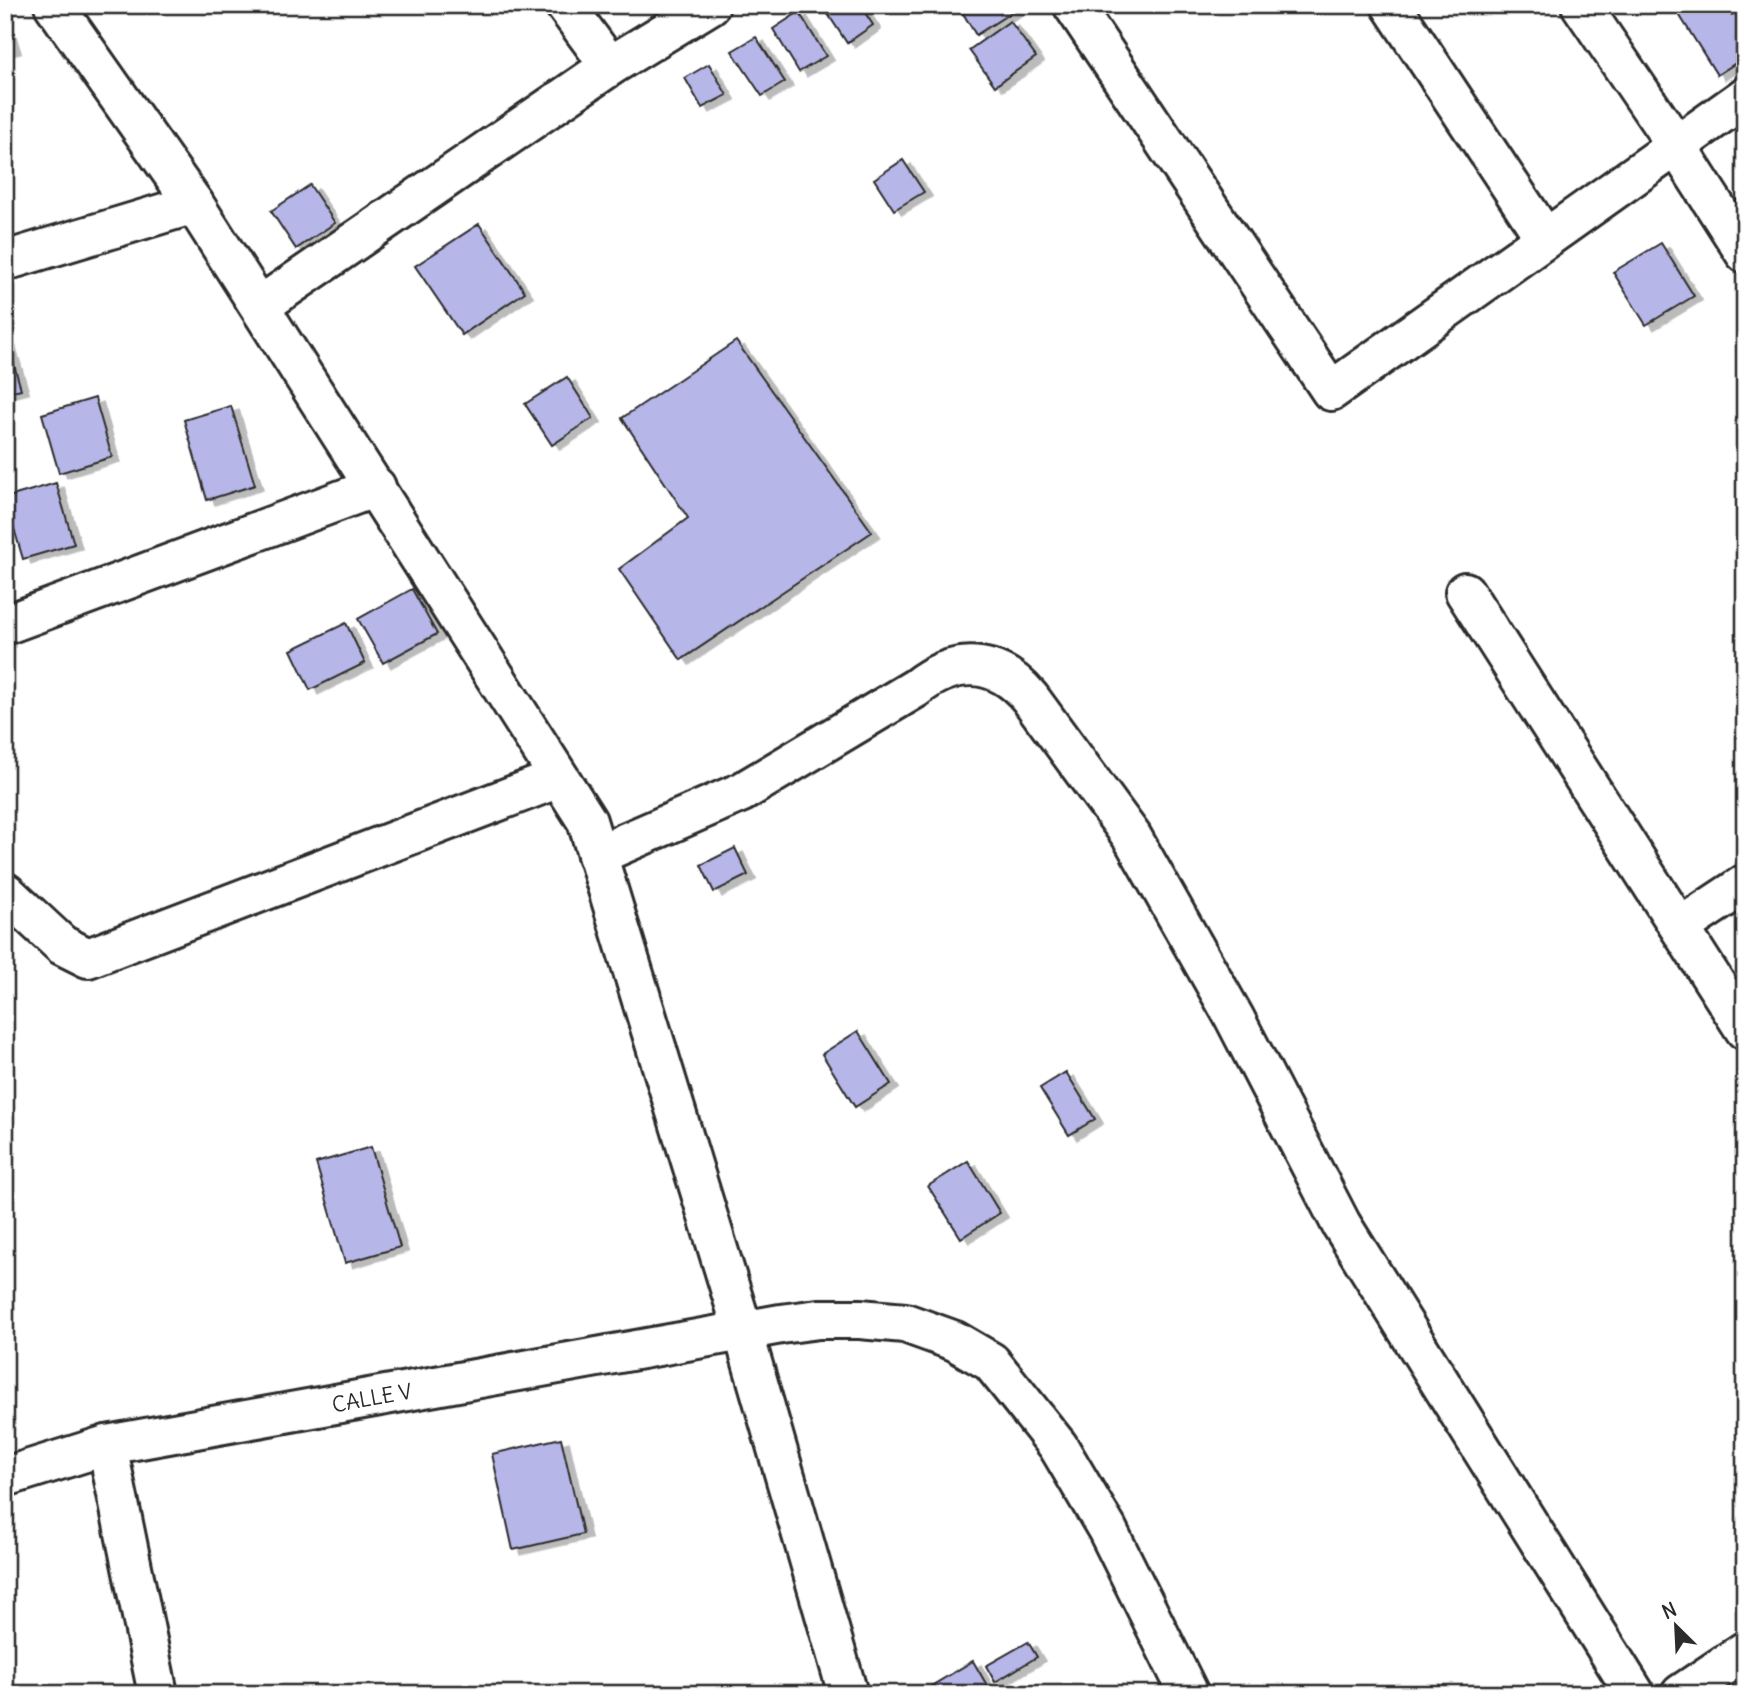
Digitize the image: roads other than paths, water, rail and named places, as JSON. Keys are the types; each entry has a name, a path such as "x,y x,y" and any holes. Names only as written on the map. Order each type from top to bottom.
{"street":[{"path":"54,5 194,204 587,821 743,1331 848,1694"},
{"path":"565,5 610,66"},
{"path":"260,306 610,66 710,5"},
{"path":"1073,5 1331,391 1745,97"},
{"path":"1391,5 1545,238"},
{"path":"1581,5 1745,253"},
{"path":"5,261 194,204"},
{"path":"5,625 376,487"},
{"path":"1465,592 1745,1030"},
{"path":"597,855 742,792 930,677 946,670 962,666 980,667 1009,677 1030,698 1132,837 1234,1017 1342,1224 1635,1694"},
{"path":"5,892 62,945 88,958 559,778"},
{"path":"1680,927 1745,884"},
{"name":"CALLE V","path":"7,1471 107,1445 743,1331 819,1319 905,1323 955,1341 991,1362 1058,1446 1107,1529 1189,1694"},
{"path":"107,1445 158,1694"},
{"path":"1681,1694 1745,1651"}]}
